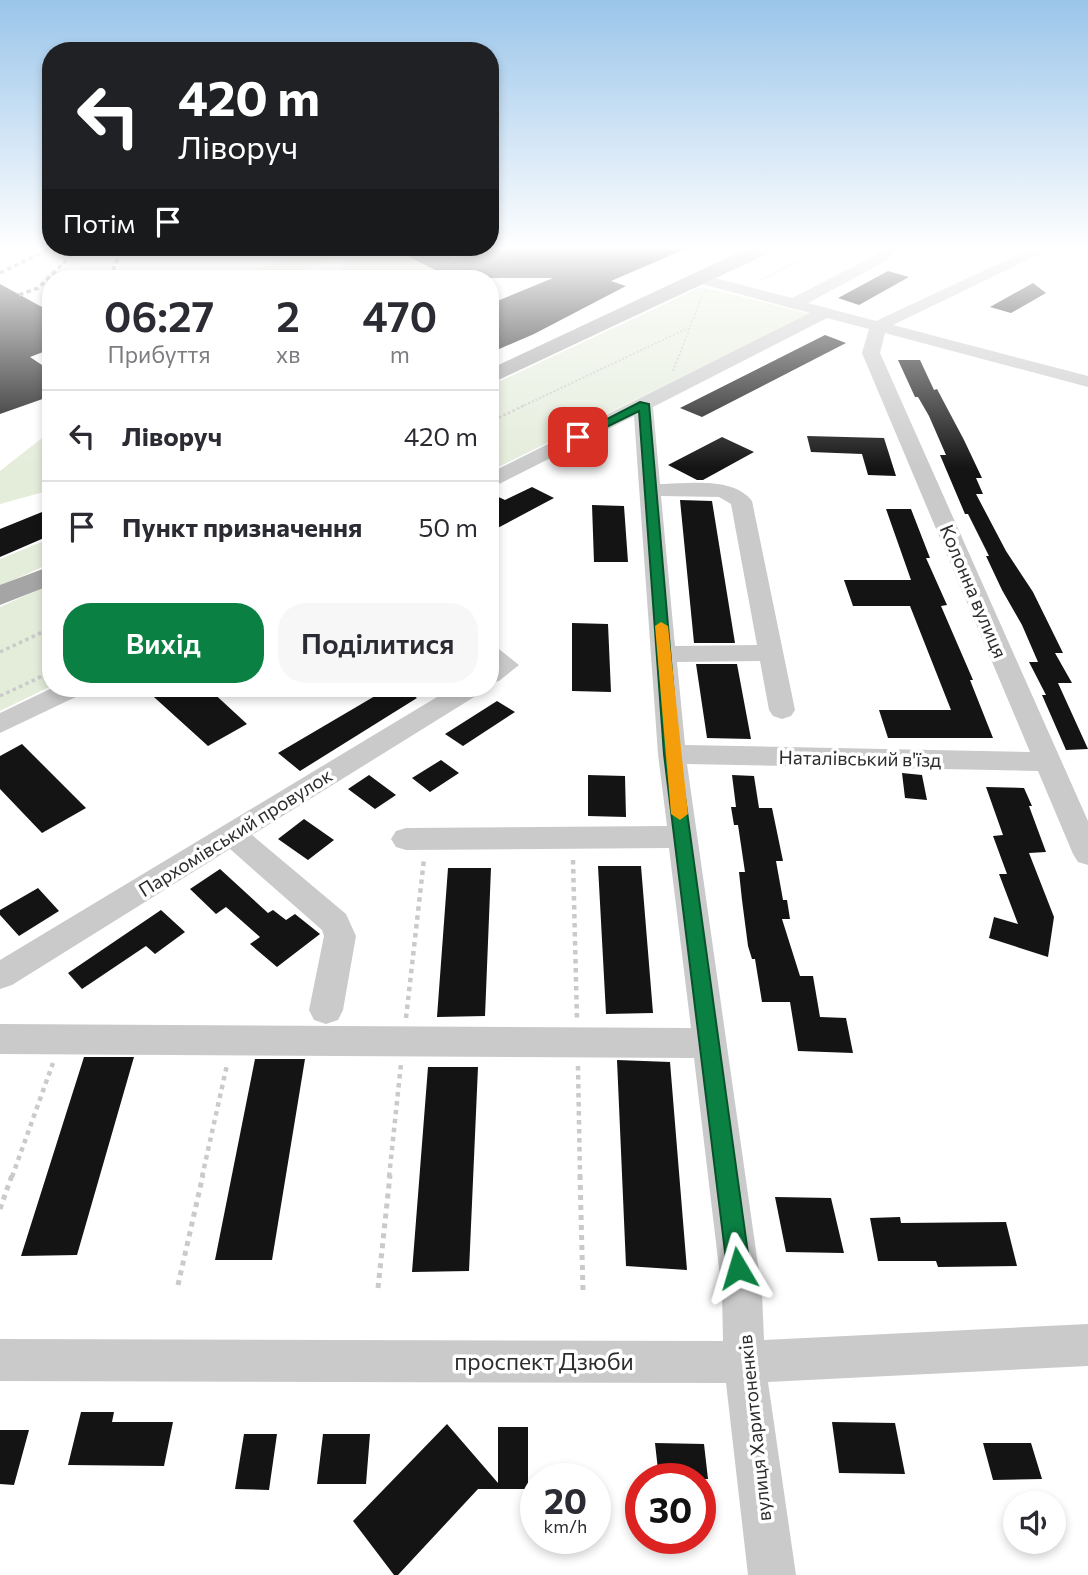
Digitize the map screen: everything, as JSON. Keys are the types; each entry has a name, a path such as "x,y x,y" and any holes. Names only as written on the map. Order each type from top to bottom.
{"main road":[{"path":"499,373 611,320"},
{"path":"0,596 42,577"}],"street":[{"path":"499,476 809,320"},
{"path":"858,320 1088,382"},
{"path":"878,326 890,320"},
{"name":"Колонна вулиця","path":"878,326 871,354 1088,854"},
{"name":"вулиця Харитоненків","path":"643,404 672,754 742,1293 744,1362 772,1575"},
{"path":"650,490 723,491 741,500 782,710"},
{"path":"664,654 771,653"},
{"path":"0,724 55,697"},
{"name":"Пархомівський провулок","path":"0,976 455,697"},
{"name":"Наталівський в'їзд","path":"672,754 1048,762"},
{"path":"231,834 335,923 340,936 326,1010"},
{"path":"416,839 682,837"},
{"path":"0,1039 709,1043"},
{"name":"проспект Дзюби","path":"0,1360 744,1362 1088,1345"}],"path":[{"path":"673,373 693,320"},
{"path":"499,418 690,328"},
{"path":"0,652 42,632"},
{"path":"0,696 42,676"},
{"path":"378,1288 403,1041 416,839"},
{"path":"0,1209 61,1040"},
{"path":"178,1285 232,1040"}],"green space":[{"path":"630,320 797,320 499,467 499,382"},
{"path":"42,438 42,492 0,504 0,471"},
{"path":"42,542 42,567 0,586 0,559"},
{"path":"42,588 42,690 0,711 0,607"}],"building":[{"path":"0,320 42,320 42,352 30,357 42,365 42,399 0,414"},
{"path":"499,320 560,320 499,349"},
{"path":"825,335 846,343 702,417 680,408"},
{"path":"898,360 920,360 934,390 937,389 964,440 982,478 976,478 983,494 976,494 1006,551 1033,592 1063,653 1055,653 1072,683 1058,683 1088,749 1066,750 1042,695 1046,695 1029,662 1038,662 986,556 989,556 968,514 965,514 940,455 946,455 929,416 918,397 915,397"},
{"path":"807,436 884,438 896,476 868,475 862,454 811,452"},
{"path":"722,437 754,452 703,480 697,480 668,465"},
{"path":"532,487 554,498 499,527 499,497 505,500"},
{"path":"680,500 712,501 735,643 694,643"},
{"path":"592,505 624,506 628,562 594,562"},
{"path":"886,509 911,509 930,558 926,558 947,605 941,606 973,680 970,680 993,738 888,738 879,710 951,710 910,606 853,606 844,580 911,580"},
{"path":"42,512 42,539 0,557 0,529"},
{"path":"572,623 608,624 611,692 572,691"},
{"path":"696,664 737,664 751,739 707,738"},
{"path":"154,697 218,697 247,724 208,746"},
{"path":"373,697 417,698 300,771 278,753"},
{"path":"497,701 515,712 463,746 445,734"},
{"path":"22,744 86,808 42,833 0,789 0,756"},
{"path":"441,760 459,773 430,792 412,778"},
{"path":"902,773 922,775 927,800 905,798"},
{"path":"369,775 396,795 375,809 348,789"},
{"path":"588,775 625,776 626,817 588,816"},
{"path":"732,775 754,776 759,808 772,808 783,861 776,861 783,900 787,900 790,919 782,919 800,976 813,976 820,1017 846,1018 853,1053 798,1051 790,1002 762,1002 755,959 752,959 748,946 739,872 745,872 738,825 734,825 731,807 736,807"},
{"path":"986,787 1024,788 1032,806 1029,806 1046,852 1029,853 1054,917 1048,957 989,938 994,917 1018,924 999,874 1007,874 993,836 1003,835"},
{"path":"304,819 334,840 308,860 278,839"},
{"path":"598,866 641,866 653,1013 606,1014"},
{"path":"448,868 491,868 485,1016 437,1017"},
{"path":"220,869 268,913 273,910 286,920 295,914 320,934 277,967 250,944 260,937 226,907 216,914 190,889"},
{"path":"38,888 59,911 19,936 0,915 0,910"},
{"path":"161,910 185,932 155,954 146,946 82,989 68,973"},
{"path":"84,1057 134,1057 77,1255 21,1256"},
{"path":"255,1059 305,1059 272,1260 215,1260"},
{"path":"617,1060 670,1062 687,1270 626,1266"},
{"path":"428,1067 478,1067 469,1271 412,1272"},
{"path":"775,1197 831,1198 844,1253 786,1252"},
{"path":"900,1217 901,1223 1006,1222 1017,1266 938,1267 936,1261 878,1261 870,1218"},
{"path":"81,1412 114,1412 112,1422 173,1422 164,1466 68,1465"},
{"path":"832,1422 895,1423 905,1474 839,1473"},
{"path":"447,1424 498,1483 498,1427 528,1427 528,1463 520,1463 520,1489 478,1489 398,1575 394,1575 353,1521"},
{"path":"0,1430 29,1430 14,1485 0,1484"},
{"path":"244,1434 277,1434 269,1490 235,1489"},
{"path":"323,1434 370,1434 366,1484 317,1484"},
{"path":"655,1443 704,1444 706,1463 657,1463"},
{"path":"983,1443 1031,1443 1042,1479 993,1480"}],"slow traffic":[{"path":"661,626 680,814"}],"route":[{"path":"578,437 643,404 672,754 738,1268"}]}
